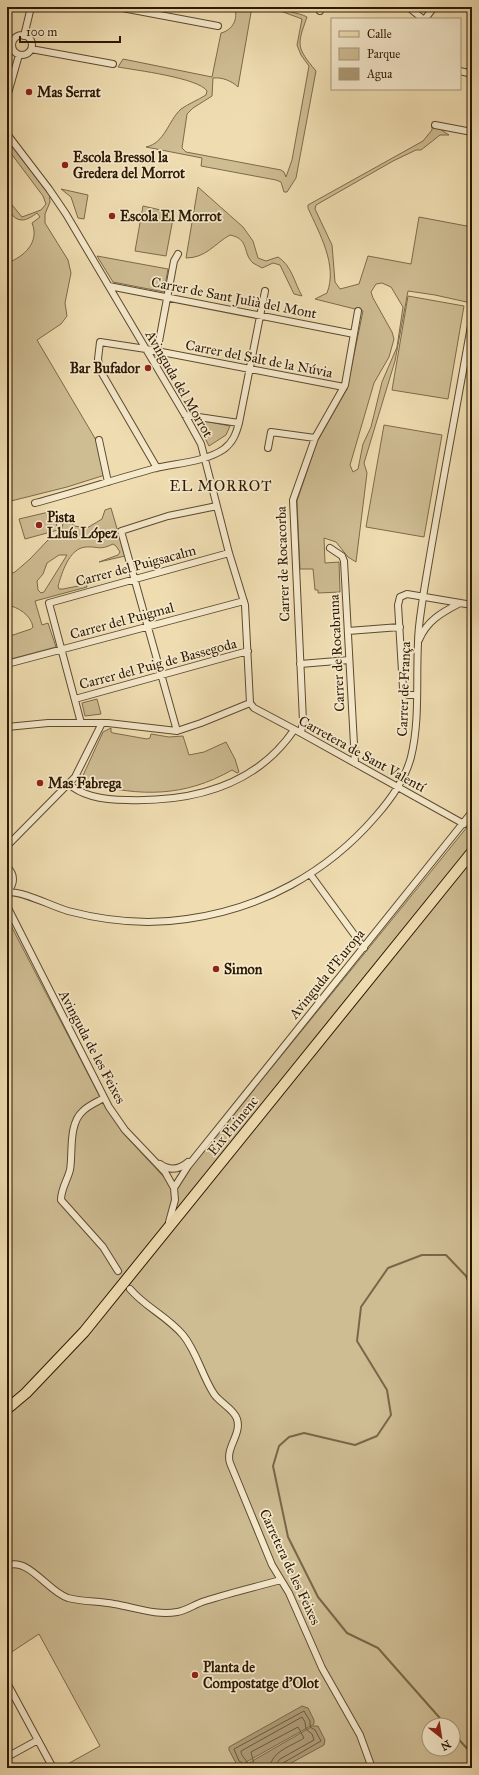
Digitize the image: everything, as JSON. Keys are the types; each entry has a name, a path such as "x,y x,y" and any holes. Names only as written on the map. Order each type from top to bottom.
{"main road":[{"name":"Eix Pirinenc","path":"7,1409 31,1387 84,1332 472,852"}],"street":[{"path":"24,36 31,7"},
{"path":"117,7 218,26"},
{"path":"408,7 423,18"},
{"path":"425,18 434,7"},
{"path":"18,36 24,36 30,40 31,49 25,55 19,55 14,51 10,42 18,36"},
{"path":"31,49 113,64"},
{"path":"7,97 19,55"},
{"path":"461,71 471,72"},
{"path":"435,125 472,132"},
{"name":"Avinguda del Morrot","path":"7,134 49,189 109,286 199,439 216,506 244,600 250,703"},
{"path":"157,352 174,261 178,254"},
{"name":"Carrer de Sant Julià del Mont","path":"109,286 354,334"},
{"path":"35,503 157,468 204,457 216,453 228,445 234,439 239,423 251,370 265,291"},
{"name":"Carrer de Rocacorba","path":"301,733 303,721 292,504 294,494 314,438 344,388 358,311"},
{"name":"Carrer de França","path":"7,892 17,892 67,911 96,917 148,922 169,921 204,916 250,904 274,894 310,874 338,854 361,832 387,803 406,774 411,756 415,733 418,695 418,644 423,596 472,320"},
{"name":"Carrer del Salt de la Núvia","path":"157,468 100,370 98,354 100,342 146,349 344,388"},
{"path":"186,415 239,423"},
{"path":"268,448 271,432 314,438"},
{"path":"99,440 108,482"},
{"path":"177,731 122,531 168,516 216,506"},
{"name":"Carrer de Rocabruna","path":"330,548 342,556 344,561 356,763"},
{"name":"Carrer del Puigsacalm","path":"62,649 49,603 230,553"},
{"path":"418,695 408,695 403,688 398,601 400,597 407,594 472,605"},
{"name":"Carrer del Puigmal","path":"7,664 244,600"},
{"path":"418,644 424,630 432,620 460,603"},
{"path":"348,631 400,627"},
{"path":"62,649 81,723"},
{"name":"Carrer del Puig de Bassegoda","path":"75,699 248,652"},
{"path":"300,664 349,660"},
{"path":"7,727 48,723 115,723 177,731 250,703"},
{"name":"Carretera de Sant Valentí","path":"250,703 254,708 464,824"},
{"path":"8,846 69,784 80,769 102,723"},
{"path":"69,784 74,789 87,794 113,800 156,801 183,798 209,791 241,778 257,768 279,750 294,730"},
{"name":"Avinguda d'Europa","path":"174,1188 200,1151 464,824 472,812"},
{"path":"7,867 12,873 13,879 11,887 7,892"},
{"path":"310,874 364,948"},
{"name":"Carrer de França","path":"13,879 19,888 31,898"},
{"name":"Avinguda de les Feixes","path":"7,906 104,1098 125,1130 165,1172 174,1188"},
{"path":"104,1098 84,1110 80,1114 76,1123 70,1170 61,1192 61,1200 103,1247 118,1271"},
{"name":"Avinguda d'Europa","path":"153,1158 168,1168 178,1168 183,1166 200,1151"},
{"path":"160,1237 172,1216 175,1200 174,1188"},
{"name":"Carretera de les Feixes","path":"130,1289 144,1303 171,1322 184,1337 215,1394 237,1418 238,1425 229,1458 262,1543 302,1620 322,1668 360,1736 372,1768"},
{"path":"7,1566 13,1563 29,1569 55,1591 68,1598 113,1604 155,1612 178,1612 203,1601 281,1580"},
{"path":"7,1682 53,1768"},
{"path":"7,1757 38,1740"}],"green space":[{"path":"234,7 252,7 238,87 227,80 213,78 212,96 193,108 187,114 182,148 186,152 281,170 284,172 286,177 292,160 309,66 301,55 297,45 302,19 270,7 305,16 307,17 301,34 300,46 316,71 296,178 287,192 284,192 281,182 276,180 201,166 202,158 146,147 158,141 181,109 206,95 207,91 202,86 180,78 118,67 123,59 212,77 221,33 229,29 234,23 236,15"},
{"path":"432,124 449,135 440,135 421,150 416,150 393,161 316,205 315,209 332,245 335,282 340,289 359,284 368,256 411,264 419,217 472,227 471,303 408,291 395,361 364,463 367,473 356,562 348,557 336,542 324,538 325,563 339,562 340,592 318,593 318,590 315,590 313,569 300,569 297,501 317,442 347,389 363,311 315,299 327,293 330,282 330,271 326,249 308,205 423,141 432,130","holes":["382,283 391,287 403,307 397,347 382,382 371,427 363,444 358,469 353,472 350,465 374,383 389,357 394,339 392,332 371,292 376,284"]},
{"path":"7,134 49,189 50,202 45,214 45,223 68,260 71,273 65,303 67,316 61,324 37,340 96,440 105,475 67,487 7,502 7,263 19,257 29,248 34,236 32,223 40,217 37,213 24,220 15,218 9,210 7,199 22,217 41,210 46,204 43,196 7,148"},
{"path":"198,187 243,227 253,241 258,258 266,261 278,257 287,265 302,296 294,294 280,265 273,263 262,268 253,263 243,243 236,237 230,235 210,250 199,256 186,258"},
{"path":"61,189 88,195 84,219 78,218 71,197"},
{"path":"143,206 174,213 166,256 135,251"},
{"path":"97,256 168,269 164,292 113,282"},
{"path":"408,296 464,306 448,399 392,390"},
{"path":"199,420 230,426 226,435 209,446 197,422"},
{"path":"384,425 442,435 424,537 366,527"},
{"path":"111,508 125,556 99,562 118,555 120,552 113,544 101,548 80,548 75,552 64,568 58,586 59,589 83,585 86,582 87,587 35,601 42,625 48,623 56,647 7,660 7,637 33,627 27,615 7,605 7,575 15,572 48,540 60,533 64,521 69,520 74,526 87,528 102,519 105,510","holes":["59,555 67,555 44,592 41,593 38,590 37,581 43,574 47,563"]},
{"name":"Pista Lluís López","path":"53,511 58,530 25,539 19,519"},
{"path":"97,699 101,714 85,716 82,703"},
{"path":"111,728 111,732 113,733 147,739 150,738 151,734 169,737 183,736 189,755 204,752 226,742 235,759 239,772 237,773 232,770 197,785 180,790 162,792 126,791 89,783 86,787 81,785 80,782 103,732"},
{"path":"472,821 472,1768 65,1768 64,1766 100,1746 39,1634 7,1655 7,918 99,1095 99,1103 103,1102 123,1133 174,1188"}],"water":[{"path":"302,1706 308,1708 314,1720 314,1724 241,1765 237,1765 229,1750 229,1747"},
{"path":"313,1726 318,1726 325,1740 324,1745 282,1768 240,1768"}],"waterway":[{"path":"439,1717 378,1648 347,1633 318,1597 288,1537 273,1466 279,1446 289,1437 304,1433 355,1445 377,1436 391,1415 387,1390 357,1341 361,1307 388,1268 422,1255 446,1255 466,1276 472,1291"},
{"path":"461,1742 472,1754"}],"place":[{"name":"Mas Serrat","path":"29,92"},
{"name":"Escola Bressol la Gredera del Morrot","path":"65,165"},
{"name":"Escola El Morrot","path":"112,216"},
{"name":"Bar Bufador","path":"148,368"},
{"name":"Pista Lluís López","path":"39,525"},
{"name":"Mas Fabrega","path":"40,783"},
{"name":"Simon","path":"216,969"},
{"name":"Planta de Compostatge d'Olot","path":"195,1675"}],"district":[{"name":"EL MORROT","path":"221,486"}]}
